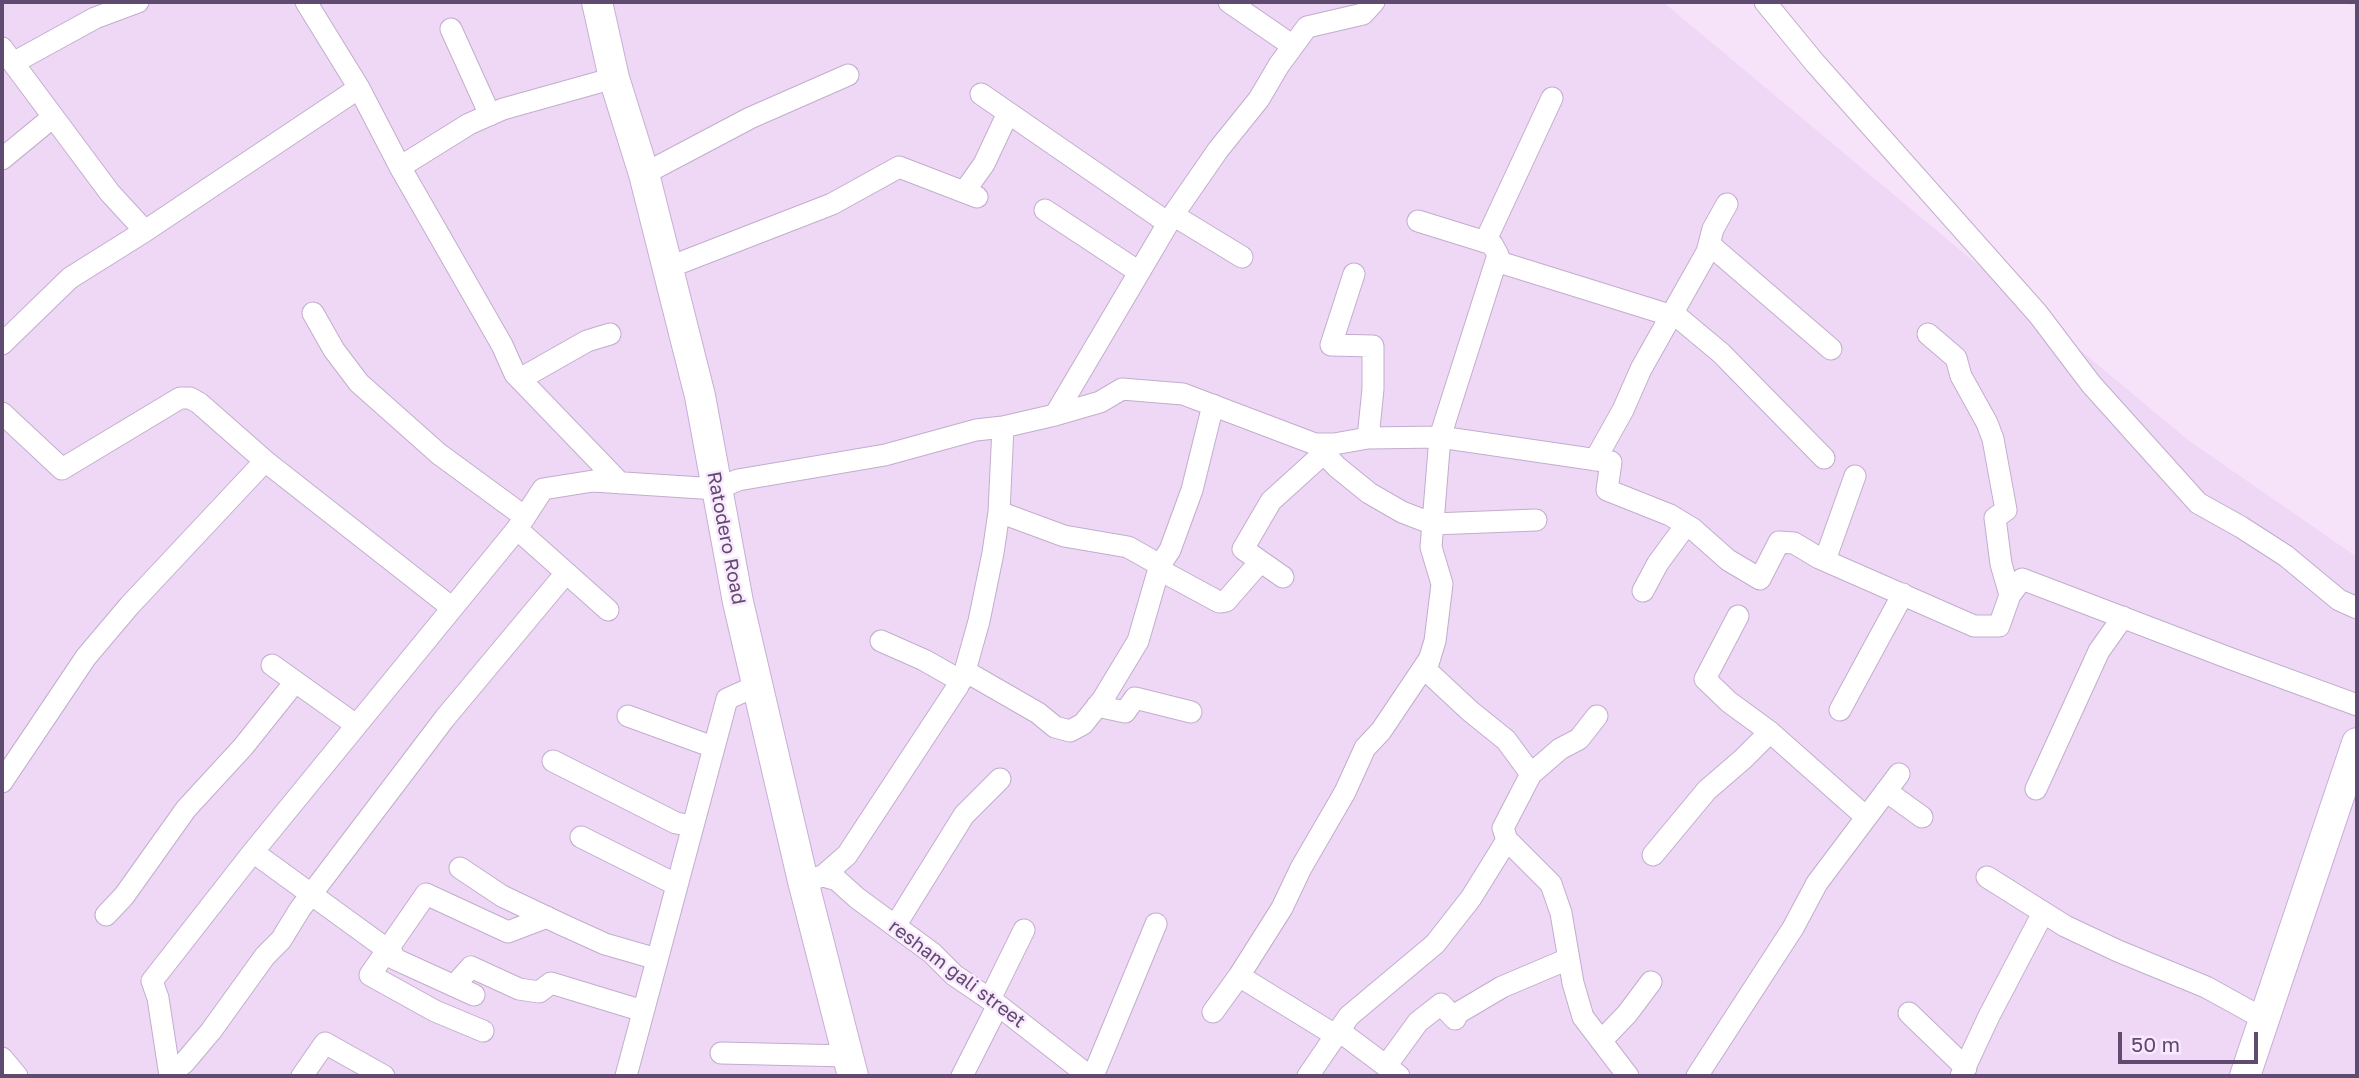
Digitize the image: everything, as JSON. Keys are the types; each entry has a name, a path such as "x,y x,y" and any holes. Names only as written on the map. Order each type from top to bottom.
{"main road":[{"name":"Ratodero Road","path":"597,2 614,78 644,174 700,396 738,602 758,685 813,879 855,1070"},
{"path":"2245,1076 2357,743"}],"street":[{"path":"138,2 7,56 110,193 145,231"},
{"path":"306,2 359,88 400,167 502,345 515,374 620,483"},
{"path":"1229,2 1293,46"},
{"path":"1055,415 1170,219 1217,150 1259,99 1307,27 1363,14 1374,2"},
{"path":"1765,2 1824,73 2038,314 2091,384 2198,503 2286,556 2339,600 2357,608"},
{"path":"451,29 490,115"},
{"path":"644,174 750,118 848,75"},
{"path":"400,167 469,124 503,109 614,78"},
{"path":"2,344 70,278 359,88"},
{"path":"981,94 1170,219 1242,257"},
{"path":"1485,242 1552,98"},
{"path":"667,268 832,204 899,167 971,194 1008,113"},
{"path":"2,159 53,117"},
{"path":"1595,460 1623,410 1641,369 1707,252 1713,229 1727,204"},
{"path":"1045,210 1139,272"},
{"path":"1418,221 1492,244 1498,255 1440,437 1431,547 1442,584 1439,616 1426,670 1506,740 1531,774"},
{"path":"1709,244 1831,349"},
{"path":"1496,261 1679,318 1721,353 1824,458"},
{"path":"1354,274 1331,345 1373,346 1373,389 1368,438"},
{"path":"313,313 334,350 359,383 521,523 566,573 608,610"},
{"path":"520,379 586,341 610,334"},
{"path":"1928,334 1956,358 1961,376 1993,439 2006,510 1995,518 2001,564 2010,595"},
{"path":"170,1075 158,998 152,981 253,852 521,523 543,489 593,481 717,489 738,480 885,455 976,430 1003,428 1100,402 1122,389 1183,394 1319,449 1369,493 1402,512 1433,524 1536,520"},
{"path":"2,413 62,469 180,398 190,398 265,461 451,607"},
{"path":"881,641 1028,707 1055,727 1070,731 1083,724 1139,641 1159,567 1170,550 1192,490 1213,405"},
{"path":"813,879 847,855 963,676 979,621 993,554 999,512 1003,428"},
{"path":"1283,577 1243,549 1271,501 1319,449 1368,438 1440,437 1611,462 1608,490 1670,515 1727,560 1760,579 1779,542 1794,543 1825,560 1974,626 1999,626 2010,595 2022,579 2357,705"},
{"path":"2,782 86,657 130,605 265,461"},
{"path":"1825,560 1855,476"},
{"path":"999,512 1064,536 1128,547 1219,602 1226,601 1260,562"},
{"path":"1643,591 1658,563 1686,525"},
{"path":"170,1075 211,1031 445,718 566,573"},
{"path":"1840,710 1903,594"},
{"path":"1738,616 1705,678 1729,702 1770,732 1867,817"},
{"path":"2036,789 2099,651 2123,617"},
{"path":"1213,1012 1240,976 1282,908 1301,868 1345,792 1365,748 1381,731 1430,658"},
{"path":"272,665 356,725"},
{"path":"106,915 124,896 186,810 243,747 295,682"},
{"path":"626,1076 727,699 758,685"},
{"path":"1097,706 1125,712 1135,698 1191,712"},
{"path":"628,716 713,747"},
{"path":"1597,716 1578,739 1560,749 1531,774 1503,828 1507,840 1519,849 1551,884 1567,939 1568,959 1583,1017 1601,1041 1616,1072"},
{"path":"1653,855 1707,790 1744,759 1770,732"},
{"path":"553,761 676,823 693,826"},
{"path":"895,926 964,815 1000,779"},
{"path":"1697,1076 1793,928 1817,883 1892,783 1922,817"},
{"path":"581,837 677,885"},
{"path":"1308,1076 1337,1033 1358,1008 1434,944 1471,898 1507,840"},
{"path":"253,852 387,950 395,959 474,995"},
{"path":"460,868 502,896 605,944 657,959"},
{"path":"1987,877 2065,926 2206,987 2264,1019"},
{"name":"resham gali street","path":"813,879 837,880 932,953 954,975 1091,1076"},
{"path":"483,1031 435,1010 370,975 426,894 508,932 547,917"},
{"path":"1909,1013 1964,1072 1989,1016 2043,913"},
{"path":"1091,1076 1156,924"},
{"path":"962,1076 1024,930"},
{"path":"1240,976 1337,1033 1393,1071 1418,1022 1441,1004 1455,1019 1458,1013 1502,987 1568,959"},
{"path":"454,986 471,967 519,989 539,992 551,984 643,1011"},
{"path":"1601,1041 1627,1014 1651,982"},
{"path":"302,1076 325,1043 384,1076"},
{"path":"721,1053 855,1070"},
{"path":"2,1058 17,1076"}],"path":[{"path":"2350,2 2357,6"}],"shaded area":[{"path":"2,2 1663,2 2188,440 2357,557 2357,1076 2,1076"}]}
